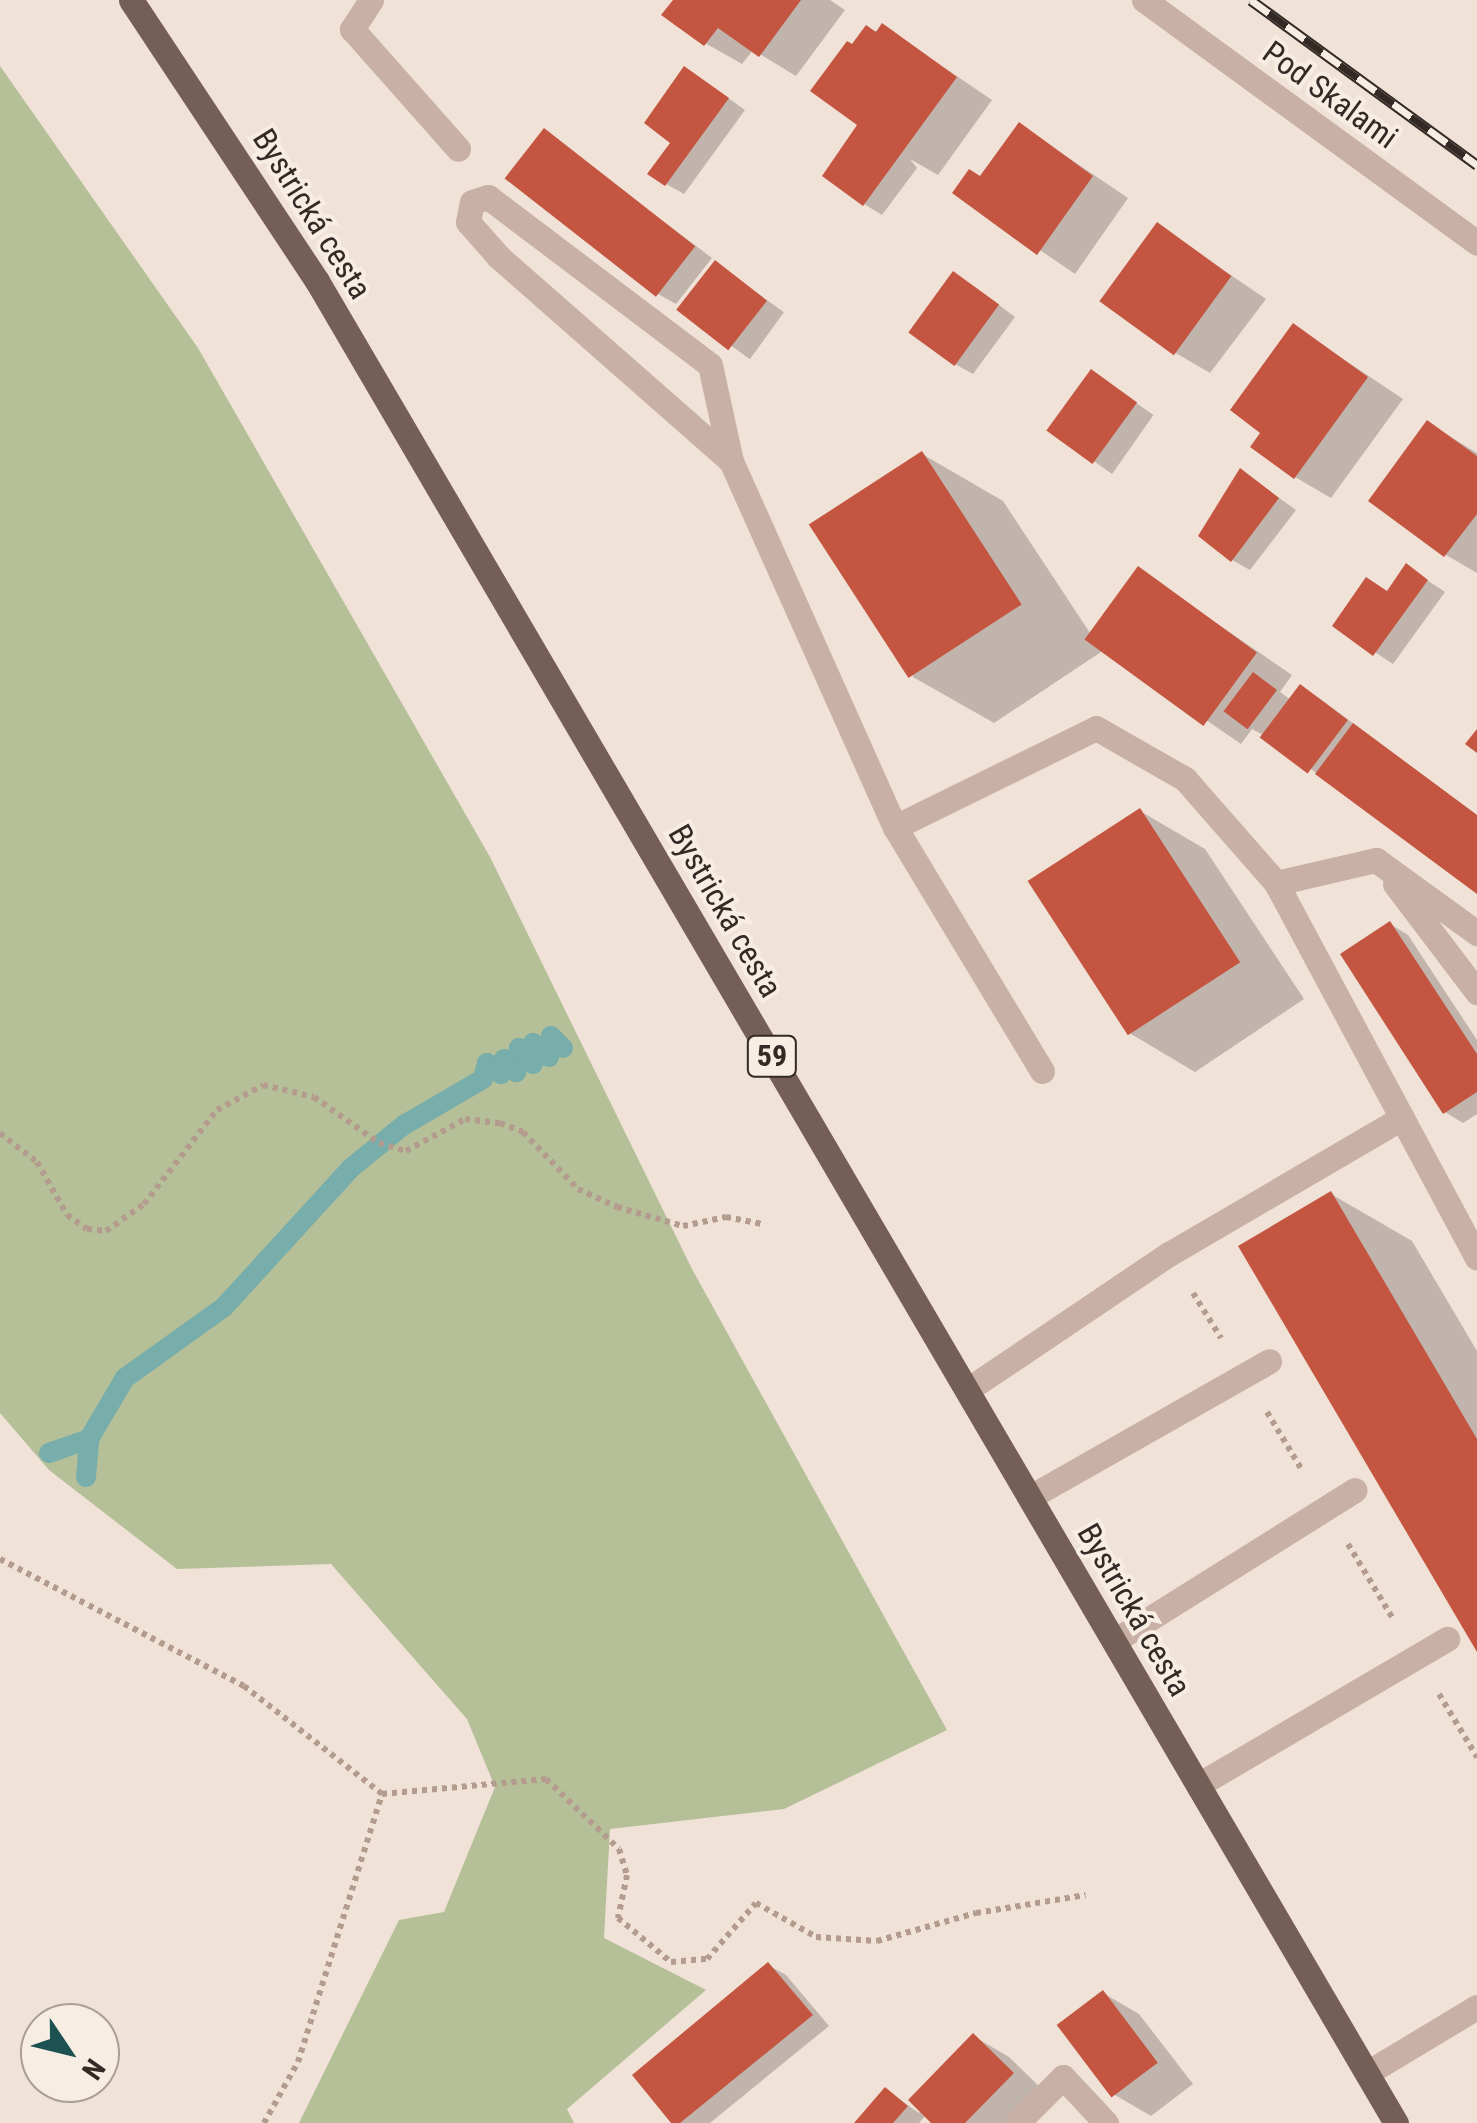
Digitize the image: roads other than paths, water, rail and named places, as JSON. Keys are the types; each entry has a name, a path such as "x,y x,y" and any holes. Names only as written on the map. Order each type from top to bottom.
{"main road":[{"name":"Bystrická cesta","path":"131,0 317,281 970,1388 1396,2123"}],"street":[{"path":"371,0 352,29 458,149"},
{"name":"Pod Skalami","path":"1144,0 1477,243"},
{"path":"731,460 498,256 468,222 472,202 488,197 710,365 731,460 896,827 1042,1070"},
{"path":"896,827 1096,728 1185,779 1276,883 1477,1258"},
{"path":"1276,883 1376,860 1477,933"},
{"path":"1376,860 1477,992"},
{"path":"970,1388 1169,1254 1402,1118"},
{"path":"1030,1497 1269,1361"},
{"path":"1114,1641 1355,1490"},
{"path":"1198,1785 1447,1639"},
{"path":"1367,2073 1477,2007"},
{"path":"1017,2123 1064,2077 1106,2123"}],"waterway":[{"path":"86,1477 89,1439 125,1378 224,1307 351,1168 404,1125 483,1079 487,1063 501,1074 504,1059 516,1072 519,1048 533,1064 533,1043 549,1057 551,1036 563,1048"},
{"path":"49,1453 89,1439"}],"railway":[{"path":"1251,0 1477,165"}]}
